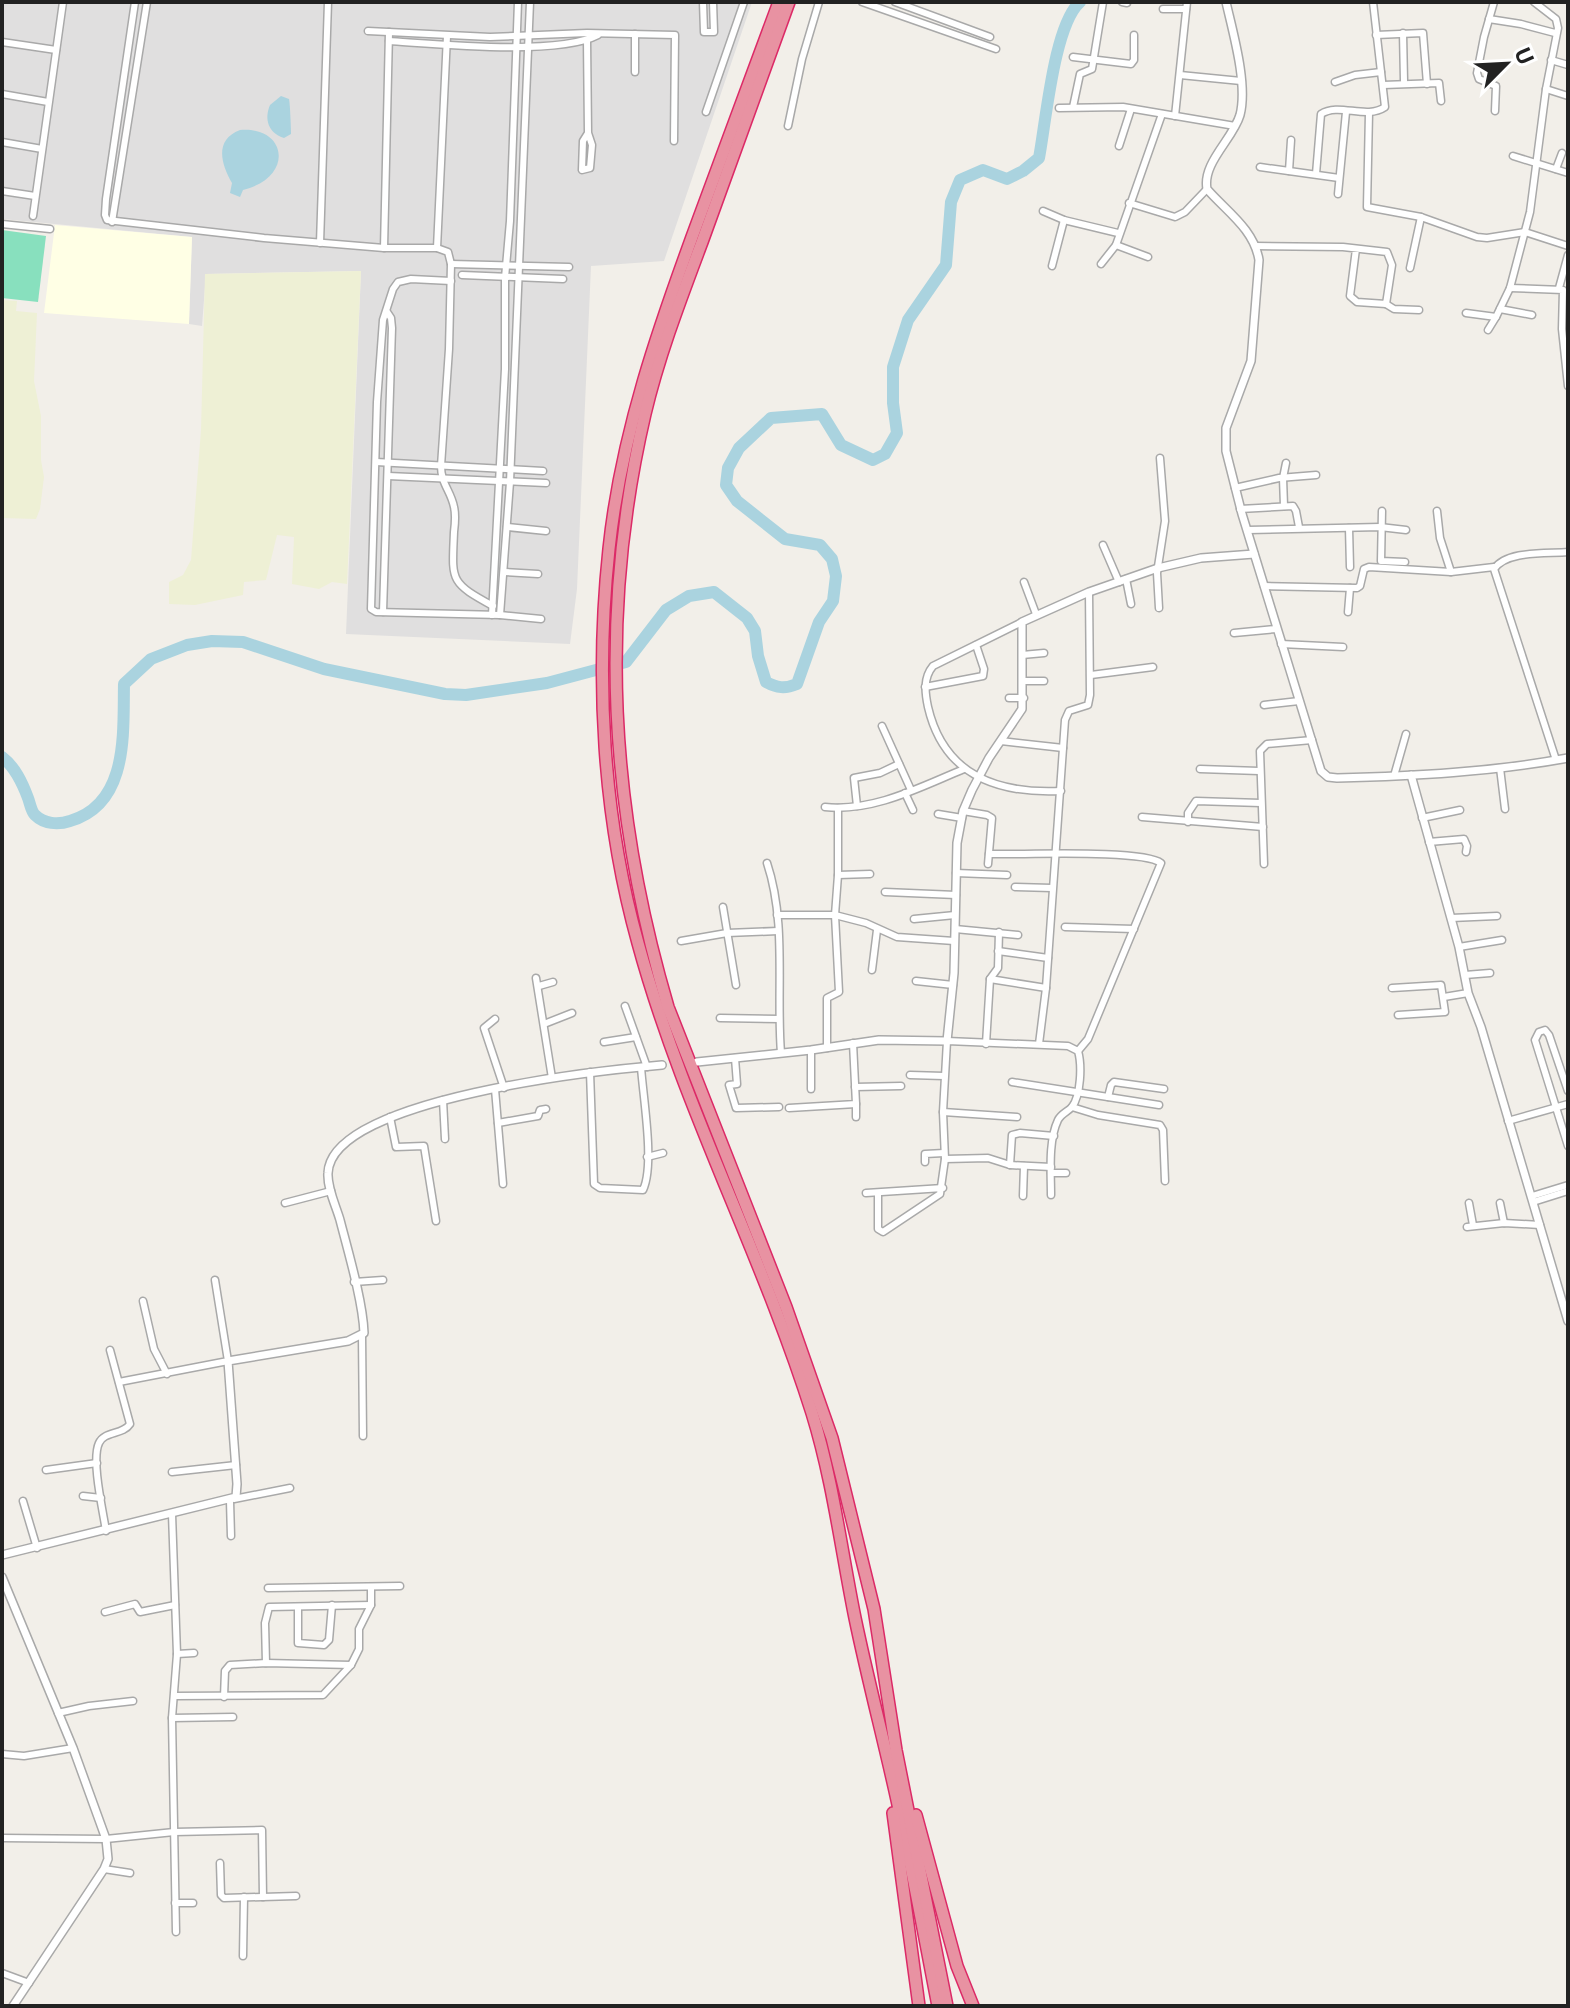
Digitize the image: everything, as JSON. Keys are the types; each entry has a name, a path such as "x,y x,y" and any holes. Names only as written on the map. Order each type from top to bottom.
{"highway":[{"path":"779,2 658,329 634,411 614,506 607,763 621,872 637,942 675,1058 811,1410 833,1493 854,1614 890,1749 957,1966 973,2006"},
{"path":"610,610 653,383 789,2"},
{"path":"610,721 632,863 654,960 668,1007 786,1307 832,1438 874,1609 919,2006"},
{"path":"890,1749 938,2006"},
{"path":"890,1749 947,2006"}],"street":[{"path":"33,216 63,2"},
{"path":"112,222 147,4 128,2"},
{"path":"135,2 106,219 320,243 437,248 448,252 451,264 449,349 441,479 455,510 452,569 455,581 465,591 493,606"},
{"path":"320,243 328,2"},
{"path":"492,615 505,369 505,278 518,2"},
{"path":"500,615 511,468 530,2"},
{"path":"703,2 704,32 733,37"},
{"path":"713,2 714,32"},
{"path":"706,112 744,2"},
{"path":"788,126 802,59 819,2"},
{"path":"862,2 996,49"},
{"path":"895,2 990,37"},
{"path":"1073,107 1080,74 1092,69 1103,2"},
{"path":"1226,2 1241,81 1241,107 1235,126 1206,182 1207,189 1255,246 1259,260 1251,361 1226,434 1227,463 1320,769 1328,777 1394,776 1500,768 1568,758"},
{"path":"1316,174 1321,114 1329,110 1369,113 1385,107 1373,2"},
{"path":"1494,2 1477,73 1479,79 1496,86 1495,111"},
{"path":"1488,330 1510,288 1525,232 1558,28 1556,19 1534,2"},
{"path":"1163,9 1186,5 1175,116"},
{"path":"914,21 918,11"},
{"path":"1489,19 1555,33"},
{"path":"368,31 490,37 675,35 674,141"},
{"path":"384,248 389,32"},
{"path":"1403,33 1404,81"},
{"path":"635,34 635,72"},
{"path":"1376,35 1424,34 1427,84"},
{"path":"1073,57 1131,64 1134,60 1134,35"},
{"path":"437,248 447,36"},
{"path":"389,41 528,46 587,36"},
{"path":"587,36 588,133 592,145 590,168 583,170 583,141 588,133"},
{"path":"489,46 490,37"},
{"path":"2,42 56,50"},
{"path":"1551,60 1568,65"},
{"path":"1335,82 1355,75 1381,72"},
{"path":"1180,75 1241,81"},
{"path":"1383,85 1440,84 1441,101"},
{"path":"124,86 133,88"},
{"path":"1546,89 1568,96"},
{"path":"2,94 48,102"},
{"path":"1059,108 1131,109 1235,126"},
{"path":"1119,146 1131,109"},
{"path":"1338,194 1346,112"},
{"path":"1369,113 1367,207 1421,217 1477,237 1525,232 1568,246"},
{"path":"1101,264 1116,245 1162,114"},
{"path":"1289,171 1291,140"},
{"path":"2,142 42,149"},
{"path":"1556,169 1562,153"},
{"path":"1513,156 1568,173"},
{"path":"1260,167 1339,178"},
{"path":"1129,203 1175,217 1185,212 1207,189"},
{"path":"2,191 35,196"},
{"path":"1043,211 1064,220 1118,233"},
{"path":"1410,268 1421,217"},
{"path":"1052,266 1064,220"},
{"path":"510,221 521,222"},
{"path":"2,224 50,229"},
{"path":"1116,245 1148,257"},
{"path":"1255,246 1385,251 1390,256 1391,273 1386,304"},
{"path":"1349,248 1350,296 1357,302 1419,310"},
{"path":"1559,288 1568,255"},
{"path":"451,264 569,267"},
{"path":"462,275 563,279"},
{"path":"451,281 411,279 398,282 383,320 371,609 541,619"},
{"path":"1510,288 1563,290 1568,384"},
{"path":"1500,309 1532,315"},
{"path":"383,612 392,328 387,312"},
{"path":"1466,313 1496,317"},
{"path":"1159,608 1158,568 1165,521 1160,458"},
{"path":"376,462 543,471"},
{"path":"1284,506 1286,463"},
{"path":"1235,488 1316,475"},
{"path":"388,476 546,483"},
{"path":"1240,509 1293,506 1299,527"},
{"path":"1382,511 1381,561 1405,562"},
{"path":"1437,511 1440,538 1451,572"},
{"path":"507,527 546,531"},
{"path":"1248,530 1299,527 1406,530"},
{"path":"1349,528 1350,567"},
{"path":"1103,545 1123,580 1131,604"},
{"path":"1264,586 1350,588 1360,586 1364,569 1369,567 1451,572 1494,567 1520,556 1568,552"},
{"path":"1061,791 1025,792 978,778 964,769 936,730 931,717 925,687 926,677 933,666 1036,614 1123,580 1201,558 1254,554"},
{"path":"1494,567 1556,760"},
{"path":"504,572 538,574"},
{"path":"1024,582 1036,614"},
{"path":"1348,612 1350,588"},
{"path":"1039,1044 1066,715 1089,703 1089,592"},
{"path":"878,1193 878,1229 883,1232 936,1198 943,1188 944,1076 953,985 957,843 962,815 978,778 1021,713 1024,698 1022,622"},
{"path":"1234,633 1276,629"},
{"path":"1281,644 1343,647"},
{"path":"925,687 983,676 984,669 976,645"},
{"path":"1022,655 1044,653"},
{"path":"1091,675 1153,667"},
{"path":"1023,681 1044,681"},
{"path":"1009,698 1024,698"},
{"path":"1264,705 1299,701"},
{"path":"882,726 899,764 913,810"},
{"path":"1394,776 1406,734"},
{"path":"1264,864 1260,751 1265,745 1312,740"},
{"path":"1001,741 1063,748"},
{"path":"857,806 854,778 880,773 899,764"},
{"path":"1500,768 1505,809"},
{"path":"825,807 857,806 908,792 964,769"},
{"path":"1200,769 1259,771"},
{"path":"1411,775 1459,947 1468,993 1481,1027 1568,1321"},
{"path":"1188,822 1188,813 1196,801 1261,803"},
{"path":"827,1048 827,998 839,992 835,915 838,808"},
{"path":"1422,818 1460,810"},
{"path":"938,814 989,815 992,818 988,864"},
{"path":"1142,817 1263,827"},
{"path":"1429,842 1464,839 1466,852"},
{"path":"989,854 1134,856 1153,858 1161,863 1088,1039 1078,1051"},
{"path":"767,863 775,889 777,915 781,1053"},
{"path":"956,873 1007,875"},
{"path":"838,875 870,874"},
{"path":"1015,887 1052,888"},
{"path":"885,892 956,895"},
{"path":"723,907 736,985"},
{"path":"777,915 835,915 903,938 954,941"},
{"path":"914,919 955,915"},
{"path":"1451,918 1497,916"},
{"path":"1065,927 1134,929"},
{"path":"955,929 1018,935"},
{"path":"872,970 877,930"},
{"path":"681,941 727,933 778,931"},
{"path":"986,1044 990,979 998,968 999,932"},
{"path":"1459,947 1502,940"},
{"path":"998,951 1048,958"},
{"path":"1465,975 1490,973"},
{"path":"990,979 1046,988"},
{"path":"916,981 953,985"},
{"path":"552,1078 538,982 553,982"},
{"path":"1392,988 1441,985 1444,997 1445,1012 1398,1015"},
{"path":"1444,997 1468,993"},
{"path":"590,1072 595,1185 600,1188 644,1190 647,1157 644,1067 625,1006"},
{"path":"544,1024 572,1013"},
{"path":"720,1018 779,1019"},
{"path":"495,1019 484,1028 504,1088"},
{"path":"1568,1091 1549,1035 1544,1030 1539,1032 1535,1040 1568,1146"},
{"path":"604,1042 636,1037"},
{"path":"697,1062 879,1040 1039,1044 1068,1046 1078,1051"},
{"path":"853,1043 856,1117"},
{"path":"811,1050 811,1089"},
{"path":"1051,1195 1054,1136 1060,1117 1072,1107 1077,1092 1078,1051"},
{"path":"735,1058 737,1084 729,1085 736,1108 779,1107"},
{"path":"363,1436 363,1321 331,1191 328,1171 335,1155 367,1129 390,1117 443,1100 552,1078 662,1065"},
{"path":"910,1075 944,1076"},
{"path":"1012,1082 1159,1105"},
{"path":"1108,1097 1114,1082 1164,1089"},
{"path":"855,1087 901,1086"},
{"path":"495,1089 503,1184"},
{"path":"443,1100 445,1139"},
{"path":"789,1108 856,1104"},
{"path":"1508,1121 1568,1104"},
{"path":"1072,1107 1098,1115 1160,1125 1163,1130 1165,1181"},
{"path":"498,1123 538,1116 540,1110 546,1109"},
{"path":"943,1112 1017,1117"},
{"path":"390,1117 396,1147 424,1146 436,1221"},
{"path":"1010,1165 1012,1135 1054,1136"},
{"path":"647,1157 663,1153"},
{"path":"925,1162 925,1154 988,1158 1010,1165 1066,1173"},
{"path":"1023,1196 1024,1166"},
{"path":"866,1193 943,1188"},
{"path":"1532,1199 1568,1188"},
{"path":"285,1203 331,1191"},
{"path":"1469,1203 1470,1226 1504,1223 1540,1225"},
{"path":"1500,1203 1504,1223"},
{"path":"215,1280 228,1361 236,1465 237,1493 232,1500 231,1536"},
{"path":"354,1282 383,1280"},
{"path":"143,1301 154,1349 167,1374"},
{"path":"119,1382 348,1341 362,1335"},
{"path":"106,1531 97,1463 100,1441 130,1426 110,1350"},
{"path":"46,1470 97,1463"},
{"path":"172,1472 236,1465"},
{"path":"2,1555 290,1488"},
{"path":"83,1496 101,1498"},
{"path":"23,1501 37,1548"},
{"path":"172,1514 177,1654 172,1718 176,1932"},
{"path":"2,1577 110,1839 104,1869 13,2006"},
{"path":"268,1588 400,1586"},
{"path":"175,1696 320,1696 351,1665 359,1649 360,1625 371,1605 371,1587"},
{"path":"291,1589 297,1642 300,1645 324,1645 329,1640 332,1605"},
{"path":"105,1612 133,1604 140,1612 175,1605"},
{"path":"266,1663 268,1608 371,1605"},
{"path":"177,1654 194,1653"},
{"path":"224,1697 225,1671 230,1665 351,1665"},
{"path":"58,1713 133,1701"},
{"path":"172,1718 233,1717"},
{"path":"2,1754 24,1756 73,1748"},
{"path":"2,1838 110,1839 174,1832 262,1830 263,1897"},
{"path":"220,1863 222,1897 296,1896"},
{"path":"104,1869 130,1873"},
{"path":"243,1956 244,1897"},
{"path":"175,1903 193,1903"},
{"path":"2,1973 29,1983"}],"shaded area":[{"path":"2,2 752,2 664,261 591,266 577,589 570,644 346,634 361,271 206,274 202,326 189,324 192,237 2,219"},
{"path":"55,225 192,237 189,324 44,313"},
{"path":"361,271 347,584 332,582 319,589 292,584 294,537 277,535 266,580 244,582 243,595 195,605 169,604 169,582 183,575 191,560 201,430 205,274"},
{"path":"2,300 17,301 16,311 37,313 34,381 41,416 44,477 36,519 2,518"}],"green space":[{"path":"2,230 46,236 38,302 2,298"}],"water":[{"path":"281,96 289,99 290,105 291,134 284,138 271,129 267,115 270,105"},
{"path":"240,130 268,136 279,154 271,175 260,184 243,190 240,197 230,193 232,183 222,153 226,140"}],"waterway":[{"path":"2,757 18,775 35,815 47,822 70,821 89,812 103,799 113,783 122,744 124,684 151,659 187,645 212,641 243,642 324,669 445,694 466,695 547,683 626,662 666,610 689,596 714,592 747,618 755,631 766,682 781,687 797,684 819,622 833,601 836,576 832,559 820,545 785,539 737,501 726,485 728,468 739,448 771,418 822,414 841,445 873,460 885,454 897,433 893,367 908,320 946,265 951,202 960,180 983,170 1007,179 1039,158 1057,52 1071,14 1080,2"}]}
